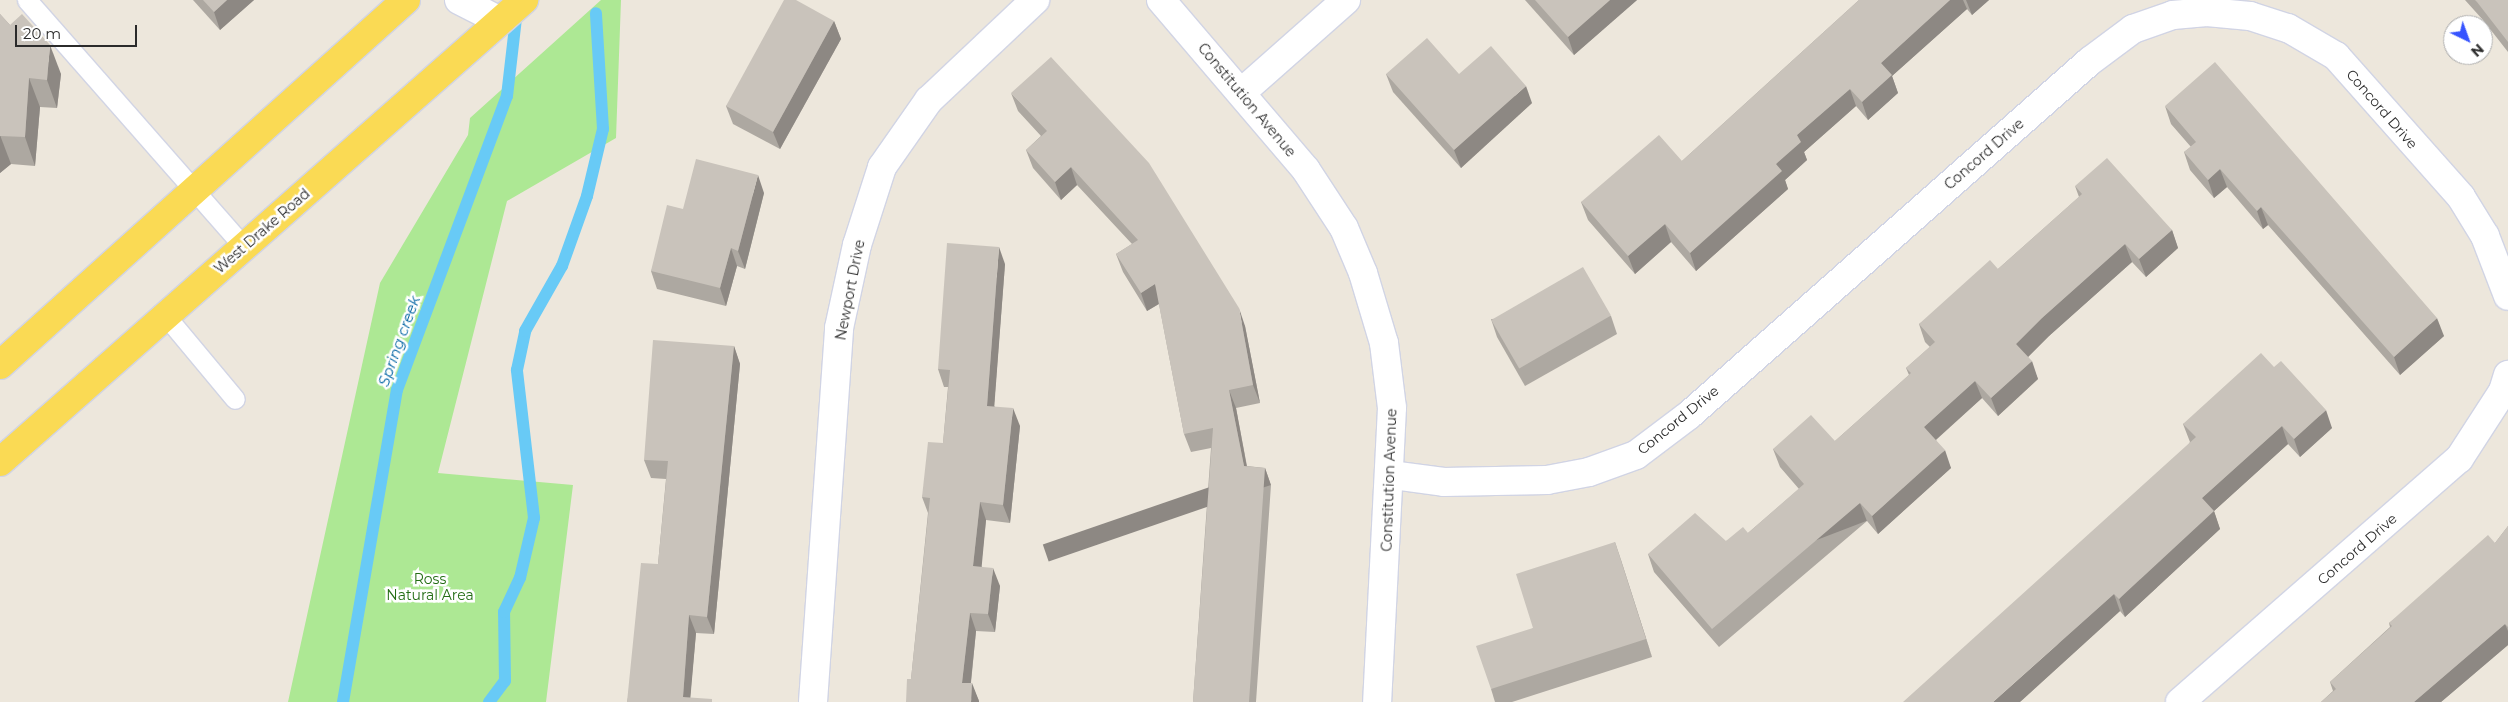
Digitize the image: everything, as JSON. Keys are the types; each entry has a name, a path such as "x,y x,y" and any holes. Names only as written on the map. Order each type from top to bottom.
{"main road":[{"path":"0,365 197,191 406,0"},
{"name":"West Drake Road","path":"0,462 165,315 394,118 524,0"}],"street":[{"path":"459,0 500,21"},
{"name":"Newport Drive","path":"813,702 839,328 857,245 882,167 929,100 1035,0"},
{"name":"Constitution Avenue","path":"1161,0 1242,92 1306,170 1344,228 1363,273 1384,343 1392,408 1392,475 1377,702"},
{"path":"1242,92 1346,0"},
{"name":"Concord Drive","path":"1392,475 1444,482 1547,480 1589,472 1636,454 1696,408 2090,61 2133,29 2173,15 2207,12 2250,16 2288,28 2336,56 2461,198 2485,236 2508,296"},
{"name":"Concord Drive","path":"2180,702 2459,460 2486,421 2508,375"}],"lane":[{"path":"27,0 197,191 244,247"},
{"path":"165,315 235,398"}],"green space":[{"name":"Ross Natural Area","path":"601,0 621,0 616,138 507,201 438,473 573,485 546,702 288,702 380,283 468,135 470,118"}],"building":[{"path":"203,0 227,0 214,12"},
{"path":"784,0 796,0 834,21 773,132 726,106"},
{"path":"1535,0 1610,0 1568,37"},
{"path":"1859,0 1950,0 1881,63 1892,75 1862,102 1850,89 1797,135 1801,142 1776,164 1782,171 1690,253 1665,224 1628,256 1581,202 1659,135 1682,161"},
{"path":"2475,0 2508,0 2508,42 2493,23 2493,15 2487,15"},
{"path":"0,14 10,25 22,14 50,45 47,80 29,78 25,137 0,136"},
{"path":"1427,38 1459,74 1491,46 1526,86 1454,150 1386,74"},
{"path":"1051,57 1149,163 1239,308 1253,385 1229,390 1244,466 1265,468 1249,702 1193,702 1213,428 1184,434 1155,284 1141,293 1116,254 1138,240 1071,167 1055,182 1026,150 1047,131 1011,93"},
{"path":"2215,62 2437,318 2394,357 2261,207 2257,211 2220,169 2208,180 2184,152 2196,142 2165,106"},
{"path":"2107,158 2172,230 2139,259 2125,244 2042,318 2016,344 2032,361 1991,398 1975,381 1924,427 1945,450 1872,516 1860,503 1712,629 1648,554 1695,513 1726,541 1743,527 1748,533 1804,484 1773,449 1811,415 1835,441 1911,373 1906,368 1935,342 1919,324 1990,260 1998,269 2082,194 2075,186"},
{"path":"696,159 758,175 738,251 731,248 720,288 651,271 667,205 683,209"},
{"path":"947,243 999,247 987,406 1013,408 1003,505 980,502 973,566 993,568 988,614 970,613 962,683 972,683 971,702 906,702 907,679 911,679 930,498 922,497 928,442 943,443 950,370 938,369"},
{"path":"1583,267 1611,315 1519,368 1491,320"},
{"path":"653,340 734,346 707,617 689,615 683,697 712,699 712,702 627,702 641,563 658,564 668,461 644,460"},
{"path":"2261,353 2274,367 2281,361 2326,410 2294,439 2282,426 2202,498 2214,511 2119,599 2114,594 1993,702 1903,702 2196,437 2183,424"},
{"path":"2508,526 2508,627 2505,624 2414,702 2321,702 2336,689 2330,682 2392,626 2389,623 2488,535 2495,543"},
{"path":"1615,542 1646,639 1491,689 1476,646 1533,628 1516,574"}],"waterway":[{"name":"Spring creek","path":"343,702 397,390 507,96 517,10"},
{"path":"489,702 505,681 504,612 520,578 534,518 517,370 525,331 562,266 587,196 603,129 596,13"}]}
